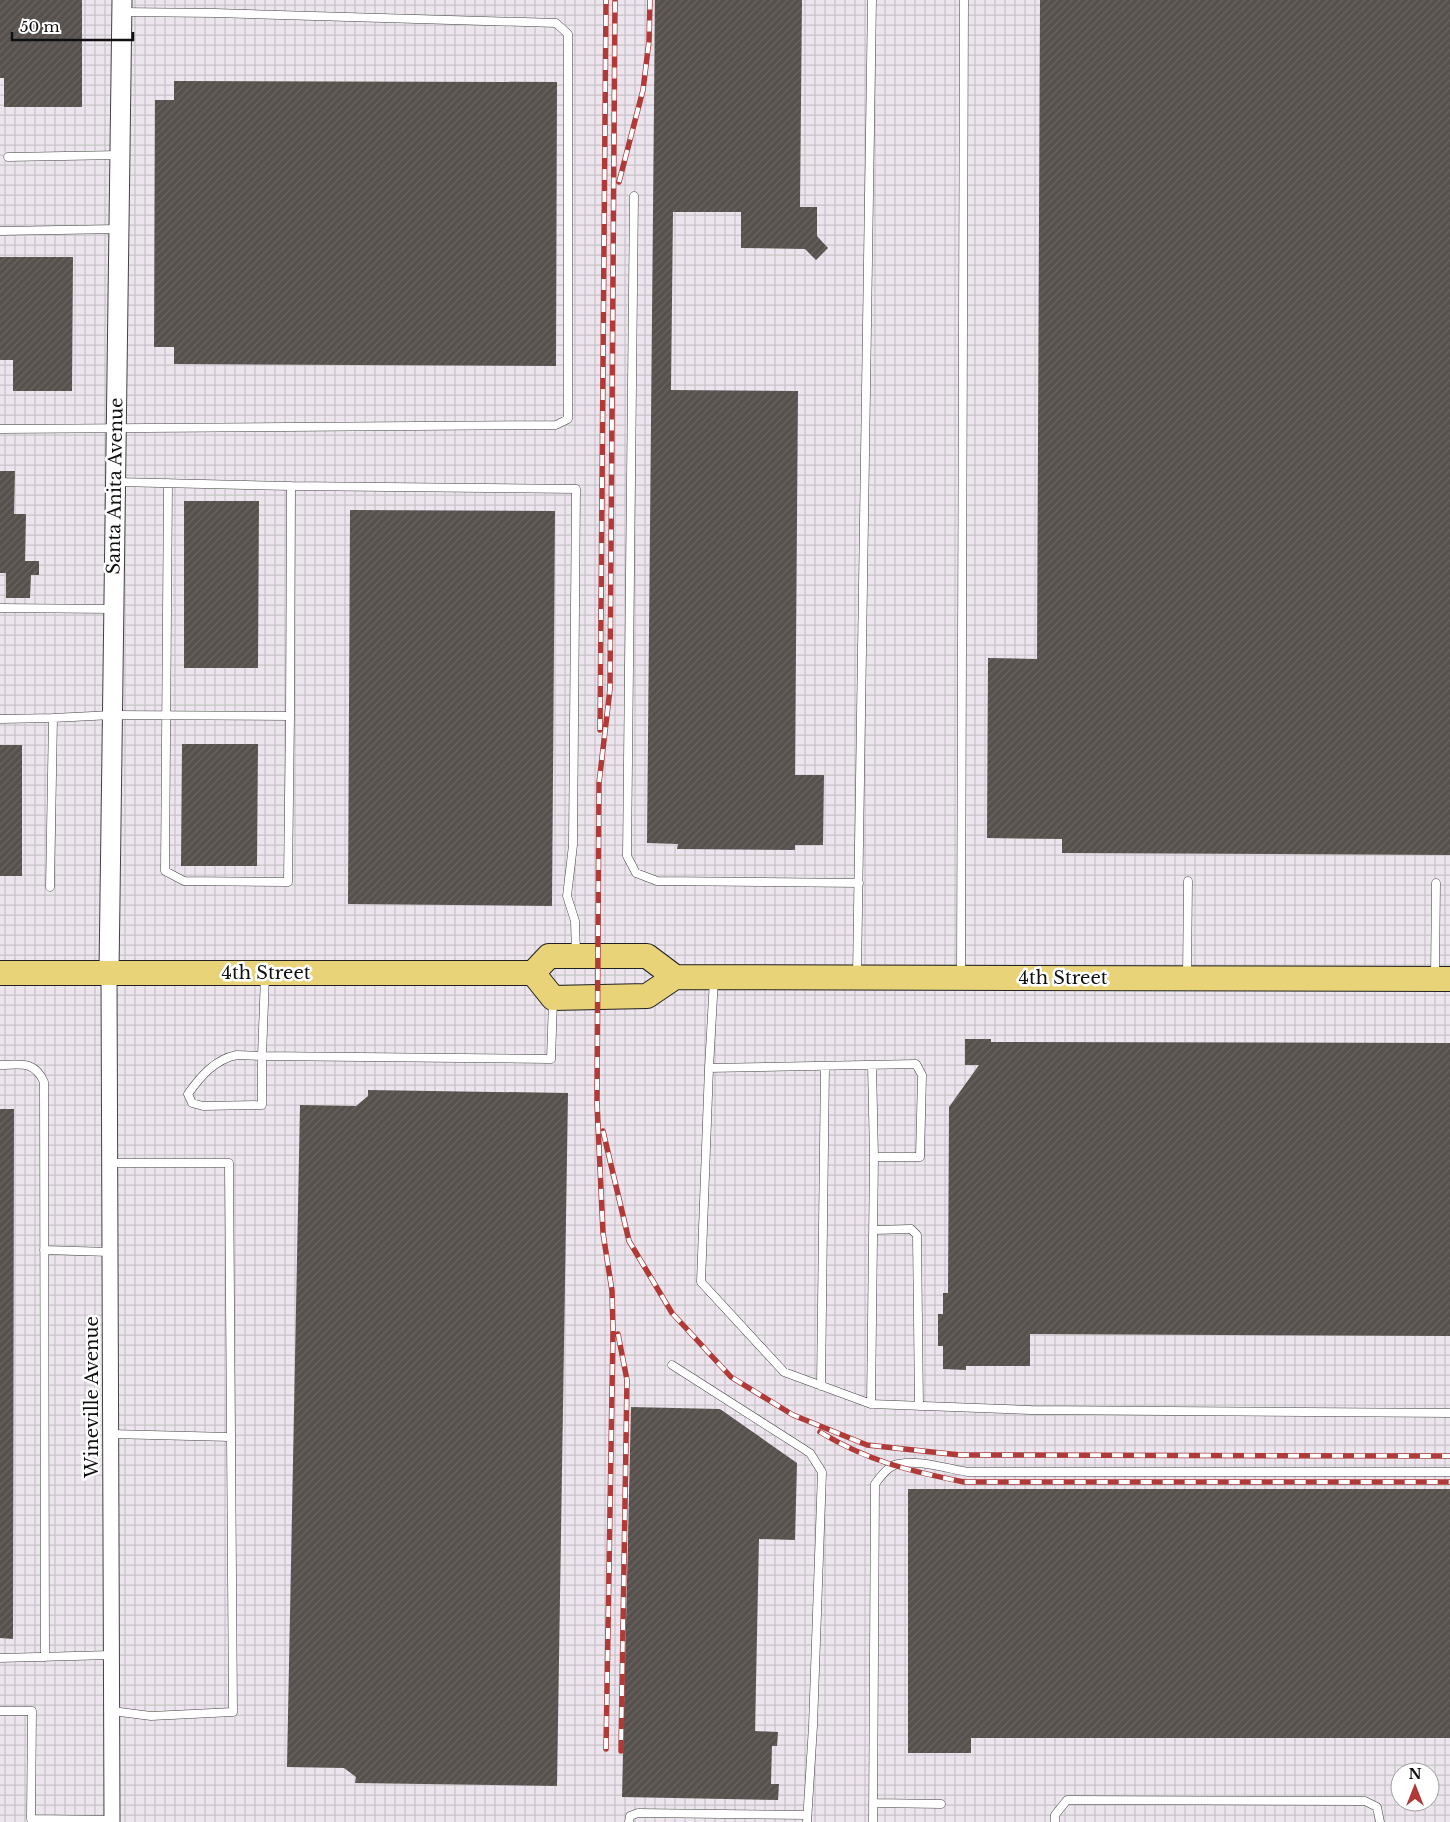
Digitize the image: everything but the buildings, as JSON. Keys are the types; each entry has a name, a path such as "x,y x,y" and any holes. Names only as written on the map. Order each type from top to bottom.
{"main road":[{"path":"549,956 576,956 647,956 675,976 647,996 553,998 532,973 549,956"},
{"name":"4th Street","path":"0,973 532,973"},
{"name":"4th Street","path":"675,976 1442,979"}],"street":[{"name":"Santa Anita Avenue","path":"109,973 121,6"},
{"name":"Wineville Avenue","path":"109,973 112,1821"}],"lane":[{"path":"857,977 872,0"},
{"path":"962,978 964,0"},
{"path":"0,428 115,429 556,425 568,419 568,34 556,23 215,13 121,6"},
{"path":"8,156 120,155"},
{"path":"634,196 628,856 636,873 657,881 858,882"},
{"path":"0,231 119,229"},
{"path":"115,482 576,489 573,845 567,896 575,921 576,956"},
{"path":"168,483 165,871 184,881 288,882 291,486"},
{"path":"0,608 113,609"},
{"path":"0,719 112,715 290,716"},
{"path":"50,887 53,718"},
{"path":"1187,978 1188,881"},
{"path":"1436,883 1442,979"},
{"path":"265,974 262,1056 262,1105 203,1106 192,1103 188,1094 196,1083 217,1062 238,1055 262,1056 551,1059 553,998"},
{"path":"714,976 700,1282 784,1372 872,1404 1031,1410 1450,1413"},
{"path":"710,1068 916,1064 922,1075 920,1157 874,1157"},
{"path":"0,1065 29,1065 38,1070 44,1082 45,1657"},
{"path":"872,1065 874,1157 872,1404"},
{"path":"821,1386 825,1066"},
{"path":"110,1163 230,1163 233,1712 151,1716 112,1711"},
{"path":"874,1230 911,1228 917,1235 919,1406"},
{"path":"44,1250 110,1252"},
{"path":"629,1822 630,1816 638,1813 807,1819 813,1726 822,1472 810,1453 672,1365"},
{"path":"111,1434 230,1437"},
{"path":"873,1822 875,1484 882,1473 898,1464 915,1463 968,1472 1450,1472"},
{"path":"0,1658 111,1655"},
{"path":"0,1711 32,1711 31,1819 112,1821"},
{"path":"1055,1822 1055,1815 1067,1800 1365,1800 1377,1807 1380,1822"},
{"path":"874,1803 940,1804"}],"shaded area":[{"path":"0,0 1450,0 1450,1822 0,1822"}],"railway":[{"path":"600,730 606,0"},
{"path":"606,1749 613,1331 612,1291 603,1233 597,1103 599,783 610,689 615,0"},
{"path":"619,182 643,90 649,41 650,0"},
{"path":"603,1131 629,1241 672,1313 731,1377 793,1415 867,1445 960,1455 1450,1456"},
{"path":"618,1334 627,1380 621,1751"},
{"path":"820,1432 872,1458 889,1464 964,1482 1450,1482"}]}
